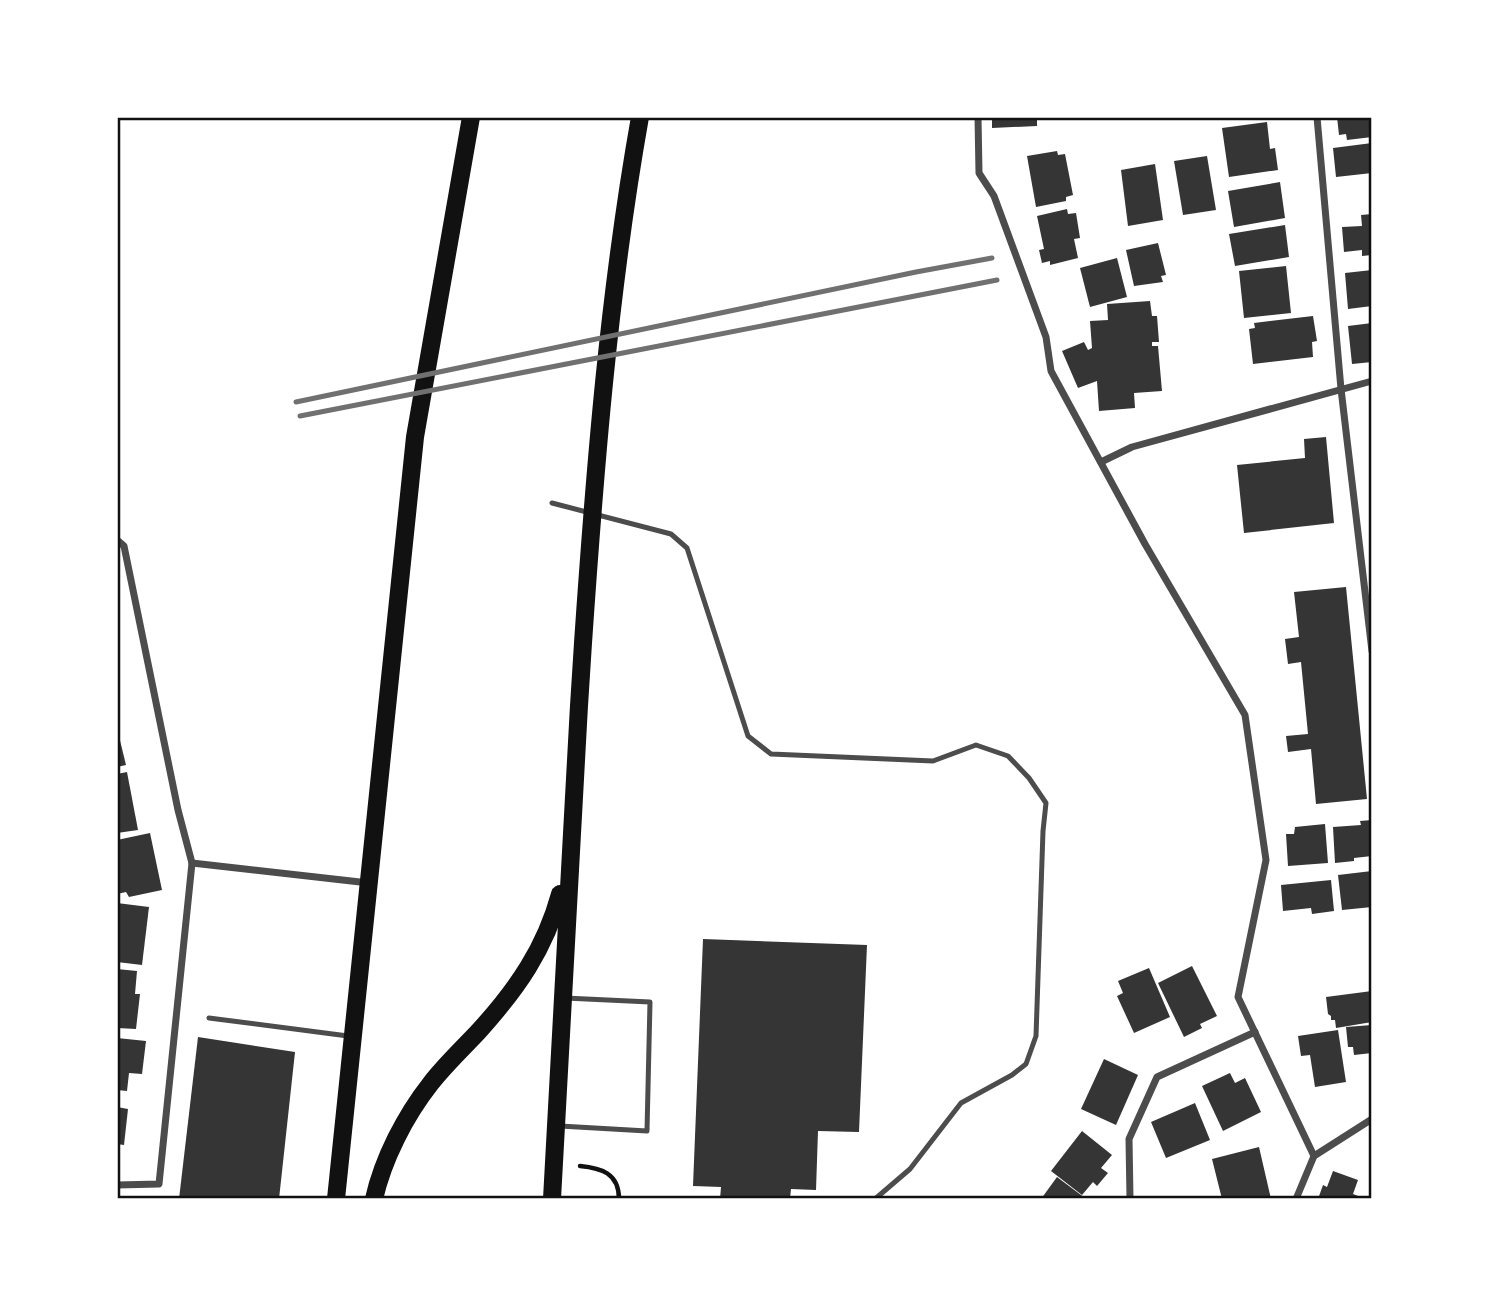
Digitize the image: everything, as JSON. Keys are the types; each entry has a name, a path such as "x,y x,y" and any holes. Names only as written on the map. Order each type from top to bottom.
{"main road":[{"path":"336,1199 415,437 471,117"},
{"path":"552,1199 569,860 596,451 619,247 640,117"},
{"path":"374,1199 390,1153 430,1084 503,1003 535,958 547,936 569,860"}],"street":[{"path":"978,117 979,173 993,196 1046,337 1051,372 1145,544 1245,715 1266,860 1238,997 1314,1156"},
{"path":"1317,117 1341,388 1372,651"},
{"path":"1101,462 1132,447 1372,381"},
{"path":"117,540 124,546 178,810 192,863 159,1184 117,1185"},
{"path":"192,863 369,883"},
{"path":"1130,1199 1129,1139 1157,1077 1255,1032"},
{"path":"1296,1199 1314,1156 1372,1119"}],"lane":[{"path":"552,503 671,534 687,548 748,736 771,754 933,761 976,745 1008,756 1029,778 1046,803 1036,1037 1026,1064 1012,1075 961,1103 910,1168 876,1199"},
{"path":"556,1126 647,1132 650,1002 562,998"},
{"path":"209,1018 352,1036"}],"path":[{"path":"580,1166 601,1168 611,1176 619,1188 619,1199"}],"building":[{"path":"992,117 1037,117 1037,126 992,128"},
{"path":"1337,117 1372,117 1372,137 1347,140 1346,134 1339,135"},
{"path":"1267,122 1270,149 1275,148 1278,170 1229,177 1222,128"},
{"path":"1372,143 1372,173 1336,177 1333,148"},
{"path":"1057,151 1058,155 1065,154 1073,195 1066,197 1066,201 1036,207 1027,156"},
{"path":"1207,156 1216,210 1183,215 1174,161"},
{"path":"1155,164 1163,220 1128,226 1121,170"},
{"path":"1280,182 1285,218 1234,227 1228,191"},
{"path":"1067,209 1068,214 1076,213 1080,238 1074,239 1078,258 1050,265 1050,261 1042,263 1039,250 1044,249 1037,216"},
{"path":"1372,214 1372,255 1362,256 1362,250 1344,252 1342,227 1362,226 1361,215"},
{"path":"1285,225 1289,257 1235,266 1229,234"},
{"path":"1158,243 1166,275 1161,276 1163,282 1134,286 1126,250"},
{"path":"1117,258 1127,297 1090,307 1080,268"},
{"path":"1286,266 1291,313 1244,318 1239,271"},
{"path":"1372,270 1372,306 1348,309 1345,273"},
{"path":"1150,301 1152,316 1157,316 1159,342 1152,342 1152,346 1158,346 1162,391 1134,393 1135,408 1099,411 1097,381 1078,388 1062,351 1084,342 1088,350 1092,348 1090,321 1108,320 1107,304"},
{"path":"1313,316 1317,341 1312,342 1313,357 1253,364 1249,329 1255,328 1254,323"},
{"path":"1372,323 1372,362 1352,364 1348,326"},
{"path":"1326,437 1334,523 1244,533 1237,465 1305,458 1304,439"},
{"path":"1346,587 1367,799 1316,804 1311,749 1288,752 1286,736 1308,734 1301,662 1288,664 1285,639 1299,637 1294,592"},
{"path":"117,728 126,765 117,767"},
{"path":"127,772 138,830 117,833 117,774"},
{"path":"1372,820 1372,856 1335,863 1333,827 1361,825 1360,821"},
{"path":"1325,824 1328,863 1288,866 1286,834 1294,834 1295,827"},
{"path":"150,833 162,890 129,897 126,892 117,894 117,840"},
{"path":"1372,871 1372,907 1342,910 1338,875"},
{"path":"1331,880 1334,911 1312,914 1311,908 1283,911 1281,885"},
{"path":"117,903 149,907 142,965 117,962"},
{"path":"703,939 867,945 859,1132 818,1131 816,1190 791,1189 790,1199 720,1199 721,1187 693,1186"},
{"path":"1192,966 1217,1016 1200,1024 1202,1028 1184,1037 1158,983"},
{"path":"1149,968 1170,1017 1134,1033 1117,996 1123,993 1118,981"},
{"path":"117,969 137,971 135,994 140,994 136,1029 117,1028"},
{"path":"1372,991 1372,1022 1336,1028 1335,1020 1331,1020 1328,1014 1326,997"},
{"path":"1372,1025 1372,1053 1354,1055 1353,1047 1348,1047 1346,1027"},
{"path":"1338,1030 1346,1082 1315,1087 1310,1055 1301,1056 1298,1036"},
{"path":"198,1037 295,1052 279,1199 179,1199"},
{"path":"117,1038 146,1041 142,1074 129,1073 127,1091 117,1090"},
{"path":"1104,1059 1138,1075 1116,1125 1081,1109"},
{"path":"1230,1073 1235,1083 1245,1078 1261,1112 1223,1131 1202,1086"},
{"path":"1195,1103 1210,1140 1166,1158 1151,1122"},
{"path":"117,1107 128,1109 124,1145 117,1144"},
{"path":"1082,1131 1112,1155 1101,1168 1108,1173 1097,1186 1093,1182 1082,1195 1051,1171"},
{"path":"1259,1147 1271,1199 1222,1199 1212,1159"},
{"path":"1333,1171 1358,1180 1353,1194 1366,1199 1318,1199 1323,1185 1327,1187"},
{"path":"1057,1177 1081,1195 1086,1199 1041,1199"}],"railway":[{"path":"296,402 992,258"},
{"path":"300,416 997,280"}]}
